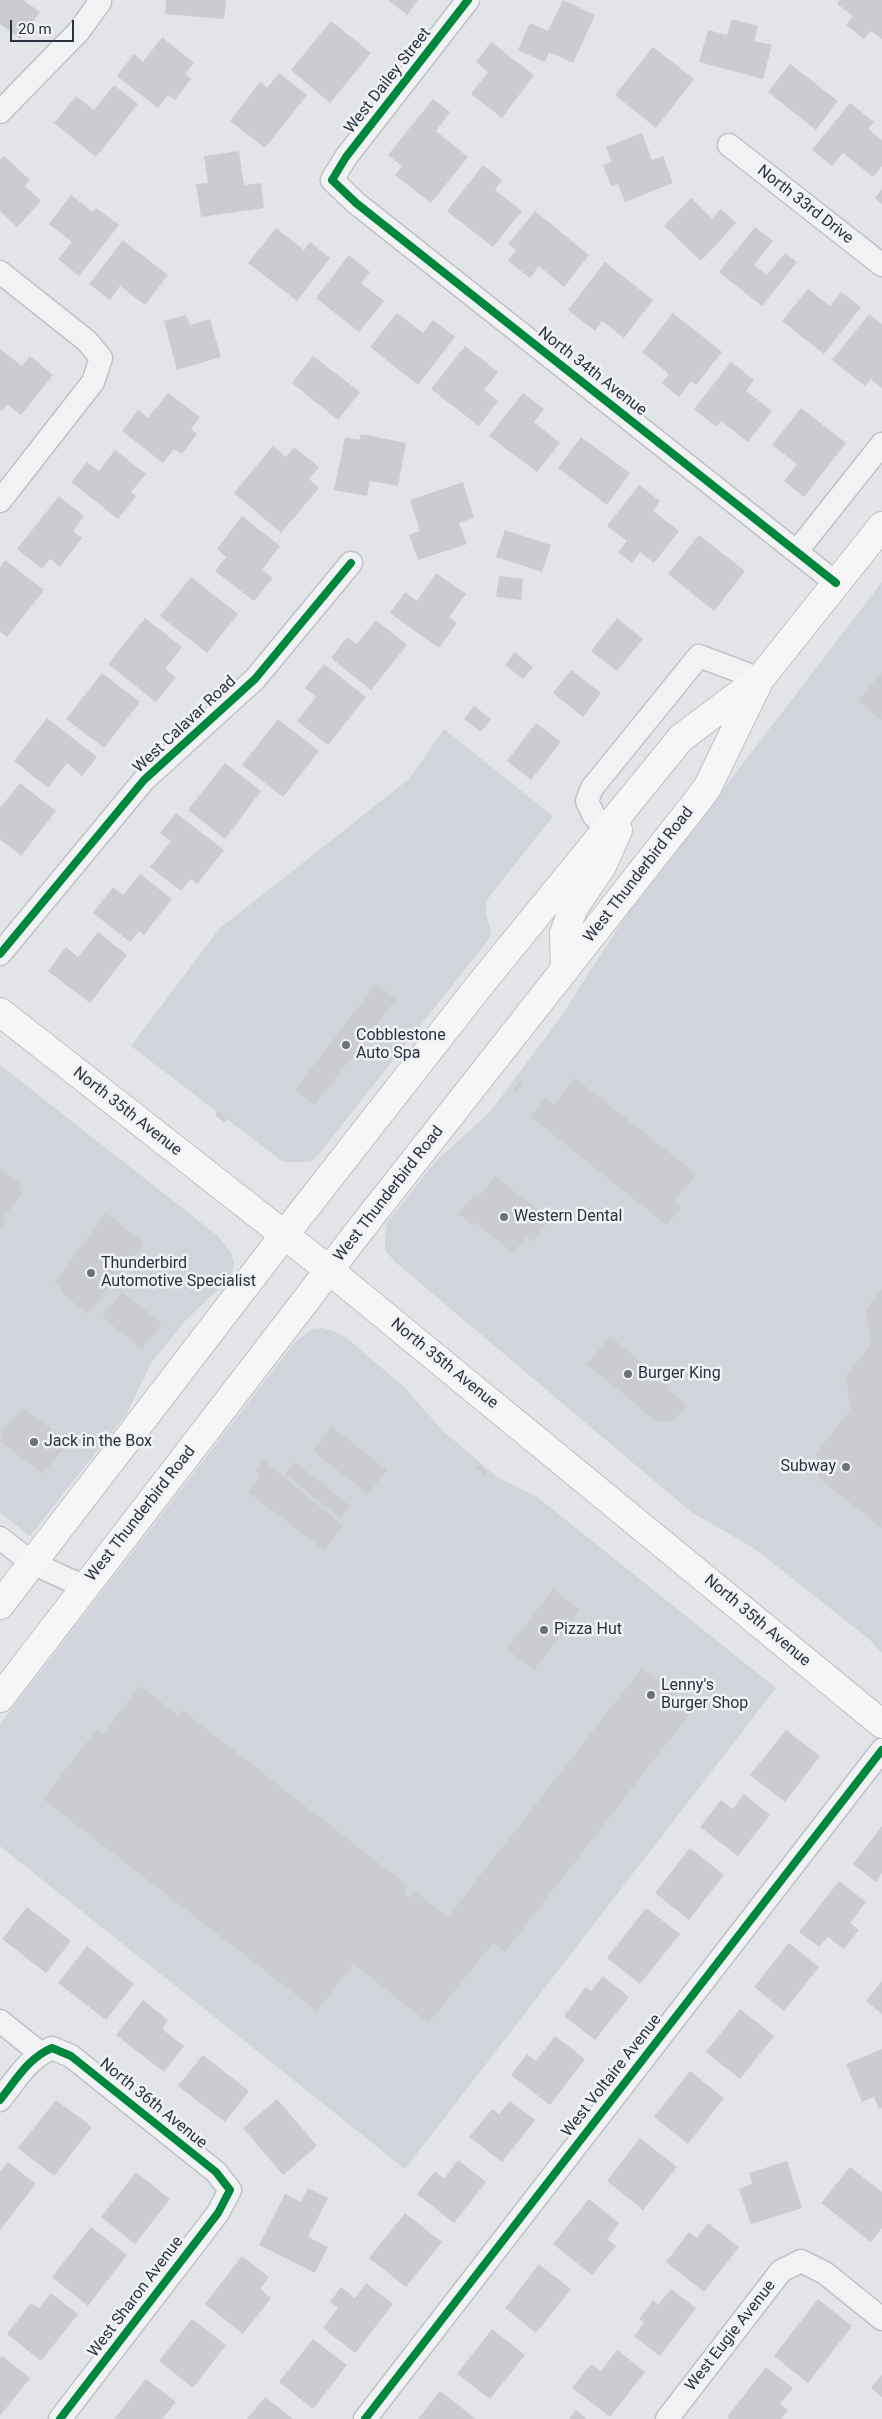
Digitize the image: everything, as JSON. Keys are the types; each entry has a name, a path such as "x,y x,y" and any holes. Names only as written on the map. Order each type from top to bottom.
{"main road":[{"name":"West Thunderbird Road","path":"0,1698 329,1270 707,788 760,679 882,526"},
{"name":"West Thunderbird Road","path":"0,1605 285,1234 479,986 607,828 681,738 760,679"},
{"path":"564,970 564,933 574,907 602,866 632,798"},
{"name":"North 35th Avenue","path":"0,1012 285,1234 882,1724"}],"street":[{"name":"West Dailey Street","path":"332,180 346,157 468,0"},
{"path":"0,112 80,30 99,1"},
{"name":"North 33rd Drive","path":"729,145 882,265"},
{"name":"North 34th Avenue","path":"332,180 356,203 836,583"},
{"path":"0,272 87,341 101,358 92,382 0,501"},
{"path":"797,551 882,444"},
{"name":"West Calavar Road","path":"0,954 144,780 255,679 351,563"},
{"path":"607,828 594,816 587,801 592,788 699,656 760,679"},
{"path":"0,1538 32,1563 85,1587"},
{"name":"West Voltaire Avenue","path":"365,2419 882,1750"},
{"name":"North 36th Avenue","path":"0,2021 46,2051 71,2056 216,2172 230,2190"},
{"path":"0,2100 32,2058 46,2051"},
{"name":"West Sharon Avenue","path":"60,2419 218,2213 230,2190"},
{"name":"West Eugie Avenue","path":"668,2419 781,2271 801,2261 825,2274 882,2319"}],"shaded area":[{"path":"882,582 882,1653 870,1640 755,1549 690,1511 394,1261 385,1250 385,1236 387,1223 434,1163 490,1112 560,1018 623,920"},
{"path":"444,729 553,816 489,897 486,904 486,914 491,931 489,939 318,1155 310,1162 283,1162 131,1046 219,929 409,779"},
{"path":"0,1065 218,1236 231,1253 234,1263 232,1274 227,1281 186,1320 151,1363 127,1413 30,1536 0,1513"},
{"path":"323,1328 336,1332 348,1339 405,1388 443,1431 497,1477 537,1497 776,1688 405,2169 0,1846 0,1724 295,1342 312,1329"}],"building":[{"path":"0,0 23,0 40,12 20,39 0,24"},
{"path":"166,0 226,0 224,19 165,14"},
{"path":"388,0 418,0 407,15"},
{"path":"563,0 595,15 573,63 549,52 545,62 518,50 530,23 548,31"},
{"path":"840,0 882,0 882,39 871,31 864,39 846,25 853,16 837,4"},
{"path":"732,19 758,26 754,41 772,45 763,79 699,62 708,30 727,35"},
{"path":"331,21 371,53 330,103 291,70"},
{"path":"162,37 194,63 185,74 191,79 175,100 168,95 158,108 117,76 134,54 143,62"},
{"path":"491,42 534,75 502,118 471,94 488,72 476,62"},
{"path":"653,47 694,79 656,128 615,95"},
{"path":"790,64 838,101 816,130 768,92"},
{"path":"279,73 307,95 265,148 230,121 260,82 267,88"},
{"path":"114,85 138,104 96,157 54,123 76,96 94,110"},
{"path":"433,99 450,112 436,131 468,157 431,203 395,175 402,166 388,155"},
{"path":"850,103 874,122 868,129 882,140 882,166 873,177 843,153 832,166 812,150"},
{"path":"642,133 652,160 663,156 673,183 625,202 618,184 611,186 603,165 612,162 606,147"},
{"path":"239,151 244,185 261,183 264,208 201,217 196,184 208,183 204,156"},
{"path":"4,156 30,180 25,186 41,201 17,227 0,211 0,160"},
{"path":"483,165 502,180 495,190 522,211 493,247 447,211"},
{"path":"882,189 882,204 875,198"},
{"path":"71,195 93,212 96,208 119,225 79,276 58,259 72,242 49,224"},
{"path":"691,198 712,218 721,209 736,223 701,261 664,226"},
{"path":"535,211 589,255 564,287 539,266 530,278 508,261 516,250 508,244"},
{"path":"755,227 773,241 754,265 767,275 785,253 797,262 762,306 719,272"},
{"path":"276,228 304,250 310,242 330,258 297,301 248,263"},
{"path":"123,240 168,275 145,305 120,286 110,300 89,284"},
{"path":"349,255 370,272 361,283 384,301 359,332 316,298"},
{"path":"605,262 653,300 624,338 602,321 595,331 568,310"},
{"path":"808,289 830,306 841,292 861,307 824,354 782,321"},
{"path":"397,313 423,333 433,320 455,337 418,385 370,347"},
{"path":"673,313 722,352 696,385 691,381 679,397 662,383 669,374 642,352"},
{"path":"869,314 882,324 882,388 871,379 865,386 832,360"},
{"path":"186,315 190,325 210,319 221,357 177,370 164,321"},
{"path":"465,346 498,372 484,390 498,401 479,426 431,389"},
{"path":"0,349 22,366 30,356 53,375 21,415 7,404 2,411 0,410"},
{"path":"313,356 360,392 338,420 292,383"},
{"path":"731,362 754,380 746,391 772,411 748,442 721,421 716,427 694,409"},
{"path":"168,393 200,417 191,429 197,434 182,454 174,449 163,463 122,431 138,410 148,418"},
{"path":"523,393 544,409 534,422 560,443 537,472 489,436"},
{"path":"801,408 846,443 804,497 784,481 797,464 772,445"},
{"path":"361,434 406,443 398,486 370,481 367,496 334,490 345,437 359,440"},
{"path":"581,437 630,473 607,505 558,468"},
{"path":"273,446 286,457 294,447 319,467 309,479 319,488 281,533 234,493"},
{"path":"115,450 146,474 131,492 136,496 118,519 71,482 87,462 99,471"},
{"path":"463,482 474,518 459,523 467,544 418,560 409,535 420,531 410,500"},
{"path":"639,485 660,501 653,511 679,531 654,563 640,552 632,563 618,552 627,541 607,526"},
{"path":"59,496 84,516 73,531 82,538 60,567 50,559 42,569 17,549"},
{"path":"242,516 280,546 262,570 273,578 254,601 215,571 226,557 217,549"},
{"path":"505,530 551,545 542,572 496,557"},
{"path":"699,535 745,571 714,611 668,574"},
{"path":"5,560 44,590 7,637 0,631 0,567"},
{"path":"436,573 466,594 449,617 457,623 439,648 390,613 405,592 417,601"},
{"path":"499,576 523,579 521,600 496,597"},
{"path":"191,577 238,614 207,653 160,616"},
{"path":"145,618 182,647 165,669 176,677 156,702 108,664"},
{"path":"617,618 643,639 617,671 591,651"},
{"path":"376,620 407,645 371,690 331,658 347,637 357,644"},
{"path":"515,652 533,667 523,679 505,665"},
{"path":"324,664 366,697 328,745 297,721 316,697 305,688"},
{"path":"571,670 601,693 583,717 553,693"},
{"path":"882,672 882,720 858,701"},
{"path":"102,673 140,702 104,748 66,719"},
{"path":"474,706 491,719 481,732 464,719"},
{"path":"47,718 97,757 82,776 67,763 48,788 14,761"},
{"path":"278,719 319,751 283,797 242,765"},
{"path":"536,723 561,742 531,780 507,761"},
{"path":"225,763 261,791 225,839 188,810"},
{"path":"20,783 56,811 21,856 0,839 0,808"},
{"path":"176,813 224,850 197,884 191,879 181,891 150,867 171,841 160,833"},
{"path":"140,874 172,899 144,935 139,931 130,942 93,913 113,887 123,895"},
{"path":"98,932 127,955 90,1003 48,971 66,947 78,957"},
{"name":"Cobblestone Auto Spa","path":"376,984 396,999 315,1105 295,1090"},
{"path":"575,1078 696,1174 674,1202 681,1207 667,1225 531,1117 545,1098 554,1105"},
{"path":"520,1080 523,1083 516,1092 513,1089"},
{"path":"218,1111 227,1119 224,1122 215,1115"},
{"path":"0,1168 22,1185 18,1190 23,1193 3,1218 6,1221 0,1229"},
{"name":"Western Dental","path":"495,1176 550,1219 532,1242 526,1237 513,1253 475,1222 473,1225 459,1214 474,1195 478,1198"},
{"name":"Thunderbird Automotive Specialist","path":"106,1213 144,1243 88,1314 62,1293 61,1288 54,1283"},
{"path":"882,1289 882,1528 819,1478 816,1454 850,1410 846,1375 871,1344 866,1309"},
{"path":"122,1292 162,1323 142,1349 102,1317"},
{"name":"Burger King","path":"610,1336 669,1385 667,1388 687,1405 674,1421 656,1421 587,1364"},
{"name":"Jack in the Box","path":"20,1409 22,1411 24,1409 68,1442 43,1474 0,1441 2,1437 0,1434"},
{"path":"332,1427 387,1470 368,1494 313,1451"},
{"path":"263,1460 343,1526 324,1550 248,1492 261,1475 255,1470"},
{"path":"295,1462 350,1506 341,1518 285,1474"},
{"path":"478,1464 487,1472 485,1475 476,1468"},
{"name":"Pizza Hut","path":"553,1589 580,1610 534,1670 507,1649"},
{"path":"641,1669 694,1708 505,1952 493,1943 429,2023 353,1964 317,2011 43,1799 96,1730 102,1735 140,1686 178,1715 182,1710 408,1886 403,1893 410,1898 415,1892 448,1917"},
{"path":"786,1730 820,1756 785,1802 750,1775"},
{"path":"744,1794 770,1815 738,1856 700,1827 721,1800 733,1809"},
{"path":"882,1826 882,1873 876,1882 853,1864"},
{"path":"690,1848 724,1875 689,1920 655,1893"},
{"path":"839,1881 866,1902 850,1923 859,1930 844,1949 828,1937 819,1947 799,1932"},
{"path":"27,1907 71,1941 46,1973 2,1939"},
{"path":"646,1908 680,1934 640,1984 607,1958"},
{"path":"789,1943 819,1967 784,2011 754,1987"},
{"path":"87,1946 134,1984 106,2020 58,1983"},
{"path":"603,1976 629,1997 595,2040 564,2016 586,1987 591,1991"},
{"path":"882,1981 882,2014 866,2001"},
{"path":"143,2000 168,2020 162,2029 184,2046 164,2072 116,2035"},
{"path":"740,2009 774,2036 740,2079 706,2052"},
{"path":"555,2036 585,2059 550,2105 511,2075 527,2054 536,2061"},
{"path":"882,2049 882,2108 879,2109 874,2097 862,2102 846,2064"},
{"path":"203,2055 249,2091 225,2122 178,2086"},
{"path":"690,2071 724,2098 688,2144 654,2117"},
{"path":"277,2099 317,2146 283,2175 243,2128"},
{"path":"56,2100 92,2127 54,2176 18,2148"},
{"path":"510,2101 535,2120 502,2162 469,2137 492,2109 499,2114"},
{"path":"640,2138 677,2167 643,2210 607,2181"},
{"path":"458,2160 486,2182 454,2223 417,2194 435,2171 444,2179"},
{"path":"787,2161 802,2208 751,2224 739,2189 752,2184 749,2173"},
{"path":"8,2162 36,2184 0,2230 0,2172"},
{"path":"850,2167 882,2192 882,2228 871,2242 821,2203"},
{"path":"136,2172 170,2199 135,2244 101,2217"},
{"path":"308,2188 328,2198 308,2237 328,2247 315,2273 259,2245 285,2194 301,2202"},
{"path":"589,2199 619,2223 607,2239 616,2246 592,2275 553,2244"},
{"path":"405,2213 442,2242 406,2287 369,2258"},
{"path":"708,2223 739,2247 704,2292 666,2262 689,2232 697,2238"},
{"path":"91,2227 127,2255 88,2306 52,2277"},
{"path":"242,2256 269,2277 260,2289 271,2298 243,2334 205,2304"},
{"path":"539,2264 571,2289 536,2333 505,2308"},
{"path":"366,2283 393,2304 355,2353 323,2328 338,2308 330,2302 341,2287 355,2298"},
{"path":"671,2289 696,2308 660,2356 634,2336 644,2323 639,2319 653,2300 658,2305"},
{"path":"51,2293 78,2314 41,2361 7,2334 31,2303 39,2308"},
{"path":"818,2299 852,2326 808,2383 774,2356"},
{"path":"192,2319 226,2345 193,2388 159,2361"},
{"path":"492,2329 525,2355 490,2399 457,2374"},
{"path":"313,2339 347,2365 313,2409 279,2382"},
{"path":"617,2350 645,2372 610,2417 572,2388 591,2364 601,2371"},
{"path":"2,2356 30,2378 0,2416 0,2358"},
{"path":"766,2367 793,2388 780,2404 788,2410 781,2419 730,2419 727,2417"},
{"path":"882,2375 882,2397 871,2388"},
{"path":"146,2379 176,2402 162,2419 114,2419"},
{"path":"440,2391 476,2419 418,2419"},
{"path":"265,2397 293,2419 247,2419"},
{"path":"576,2410 587,2419 569,2419"}],"cycle path":[{"path":"468,0 346,157 332,180 356,203 836,583"},
{"path":"0,954 144,780 255,679 351,563"},
{"path":"365,2419 882,1750"},
{"path":"0,2100 29,2064 52,2048 71,2056 216,2172 230,2190 218,2213 60,2419"}],"place":[{"name":"Cobblestone Auto Spa","path":"346,1045"},
{"name":"Western Dental","path":"504,1217"},
{"name":"Thunderbird Automotive Specialist","path":"91,1273"},
{"name":"Burger King","path":"628,1374"},
{"name":"Jack in the Box","path":"34,1442"},
{"name":"Subway","path":"846,1467"},
{"name":"Pizza Hut","path":"544,1630"},
{"name":"Lenny's Burger Shop","path":"651,1695"}]}
